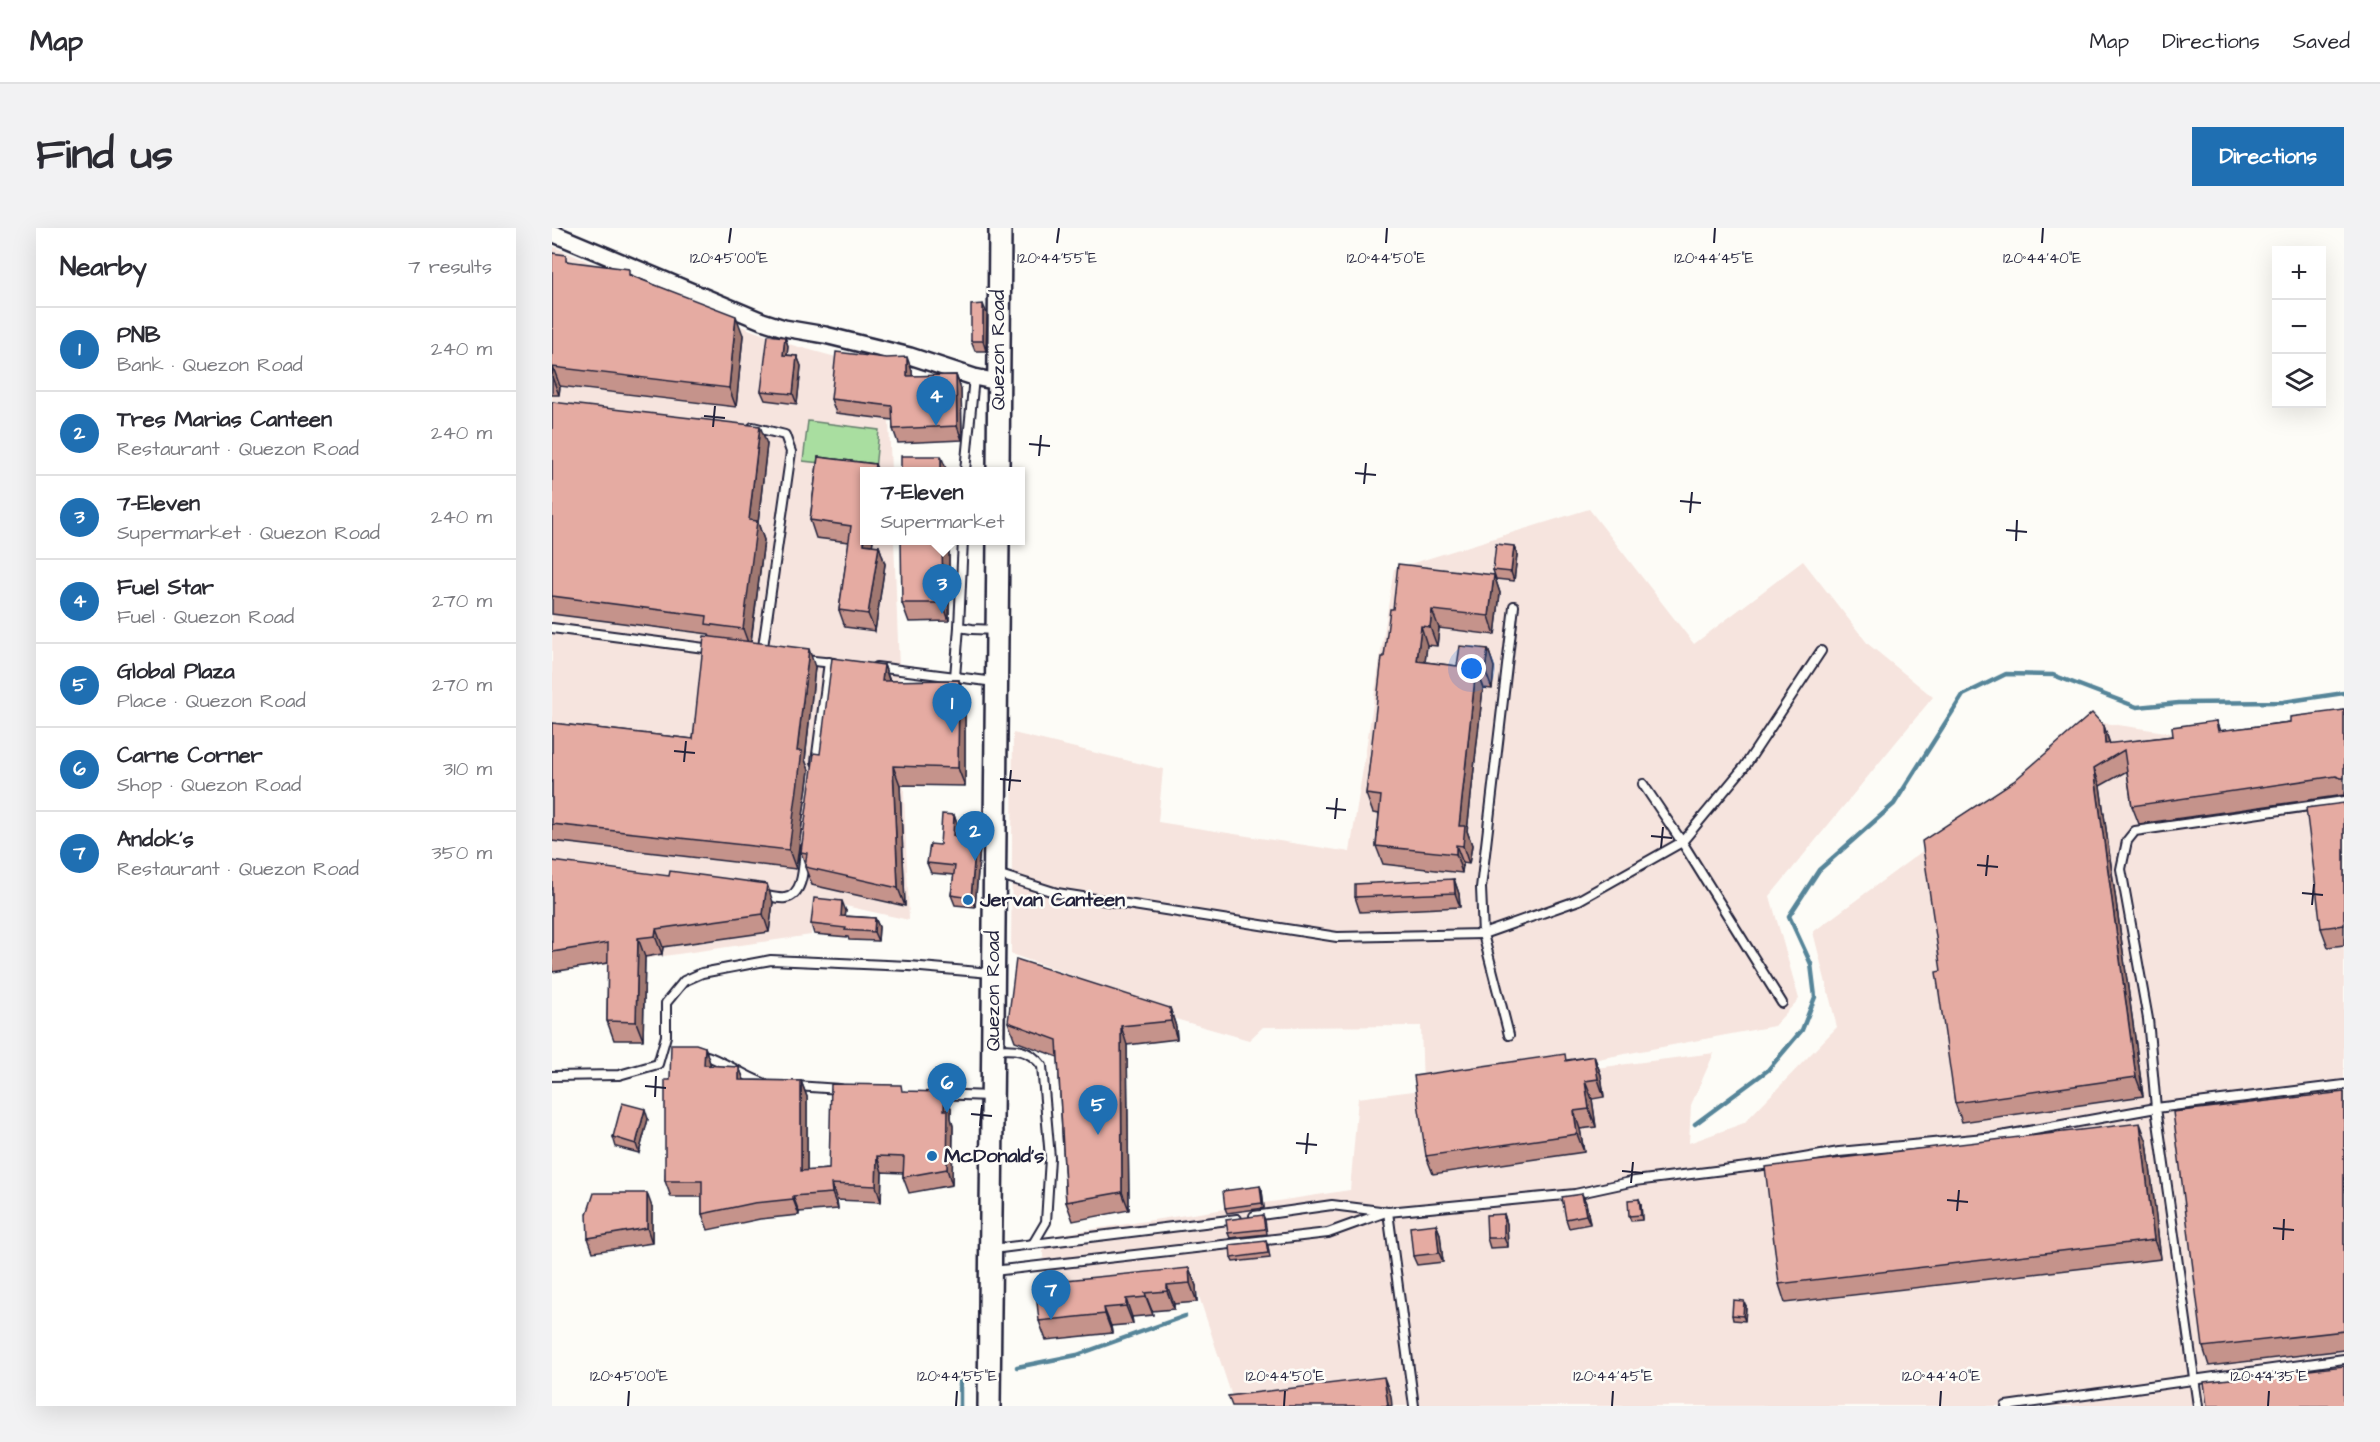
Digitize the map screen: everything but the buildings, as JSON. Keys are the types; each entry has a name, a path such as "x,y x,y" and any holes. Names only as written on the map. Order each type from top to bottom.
{"main road":[{"name":"Quezon Road","path":"998,467 1000,228"},
{"name":"Quezon Road","path":"989,1406 998,545"}],"street":[{"path":"553,234 762,321 910,356 974,377 998,382"}],"lane":[{"path":"965,467 974,377"},
{"path":"738,426 785,435 791,453 761,655"},
{"path":"955,677 963,545"},
{"path":"1509,1035 1483,934 1481,888 1514,606"},
{"path":"552,627 726,650"},
{"path":"959,627 997,630"},
{"path":"993,872 1057,892 1337,937 1483,934 1579,900 1682,842 1745,766 1821,651"},
{"path":"750,654 773,656"},
{"path":"795,659 840,663"},
{"path":"815,767 829,662"},
{"path":"862,666 997,682"},
{"path":"1643,784 1682,842 1782,1003"},
{"path":"2198,1406 2156,1108 2148,1019 2121,869 2127,841 2135,831 2344,801"},
{"path":"751,893 786,898 795,893 800,884 806,838"},
{"path":"552,1076 619,1075 658,1064 666,1036 666,1003 684,981 702,973 771,960 909,966 993,973"},
{"path":"993,1050 1016,1048 1035,1056 1042,1066 1050,1158 1046,1222 1033,1244"},
{"path":"661,1053 670,1053"},
{"path":"689,1053 716,1058 744,1076 766,1085 778,1085"},
{"path":"990,1250 1332,1205 1388,1212 1575,1194 1635,1181 1763,1165 1839,1152 1995,1137 2156,1108 2344,1085"},
{"path":"789,1086 846,1089"},
{"path":"925,1094 992,1096"},
{"path":"990,1271 1328,1233 1388,1212"},
{"path":"1388,1212 1414,1406"},
{"path":"2006,1406 2344,1359"}],"shaded area":[{"path":"552,246 721,319 792,345 887,371 891,467 860,467 860,545 894,545 909,920 814,899 811,935 552,972"},
{"path":"1589,509 1694,644 1803,561 1868,644 1933,697 1770,896 1799,999 1774,1026 1534,1071 1423,1087 1421,1026 1263,1027 1249,1040 1074,990 1079,978 1011,954 1013,733 1163,769 1158,822 1350,852 1394,569"},
{"path":"2097,722 2344,758 2344,1406 1235,1406 1191,1272 1045,1285 1042,1237 1350,1190 1358,1098 1714,1053 1691,1105 1689,1143 1744,1123 1837,1027 1813,932"}],"green space":[{"path":"808,421 879,430 875,467 803,461"}],"waterway":[{"path":"1695,1124 1768,1070 1802,1030 1815,997 1811,964 1789,916 1819,870 1894,804 1963,695 2006,674 2053,675 2137,707 2179,703 2283,702 2344,693"},
{"path":"1017,1367 1077,1355 1185,1316"},
{"path":"960,1379 960,1406"}],"place":[{"name":"Fuel Star","path":"936,426"},
{"name":"7-Eleven","path":"942,614"},
{"name":"PNB","path":"952,733"},
{"name":"Tres Marias Canteen","path":"975,861"},
{"name":"Jervan Canteen","path":"968,900"},
{"name":"Carne Corner","path":"947,1113"},
{"name":"Global Plaza","path":"1098,1135"},
{"name":"McDonald's","path":"932,1156"},
{"name":"Andok's","path":"1051,1320"}]}
